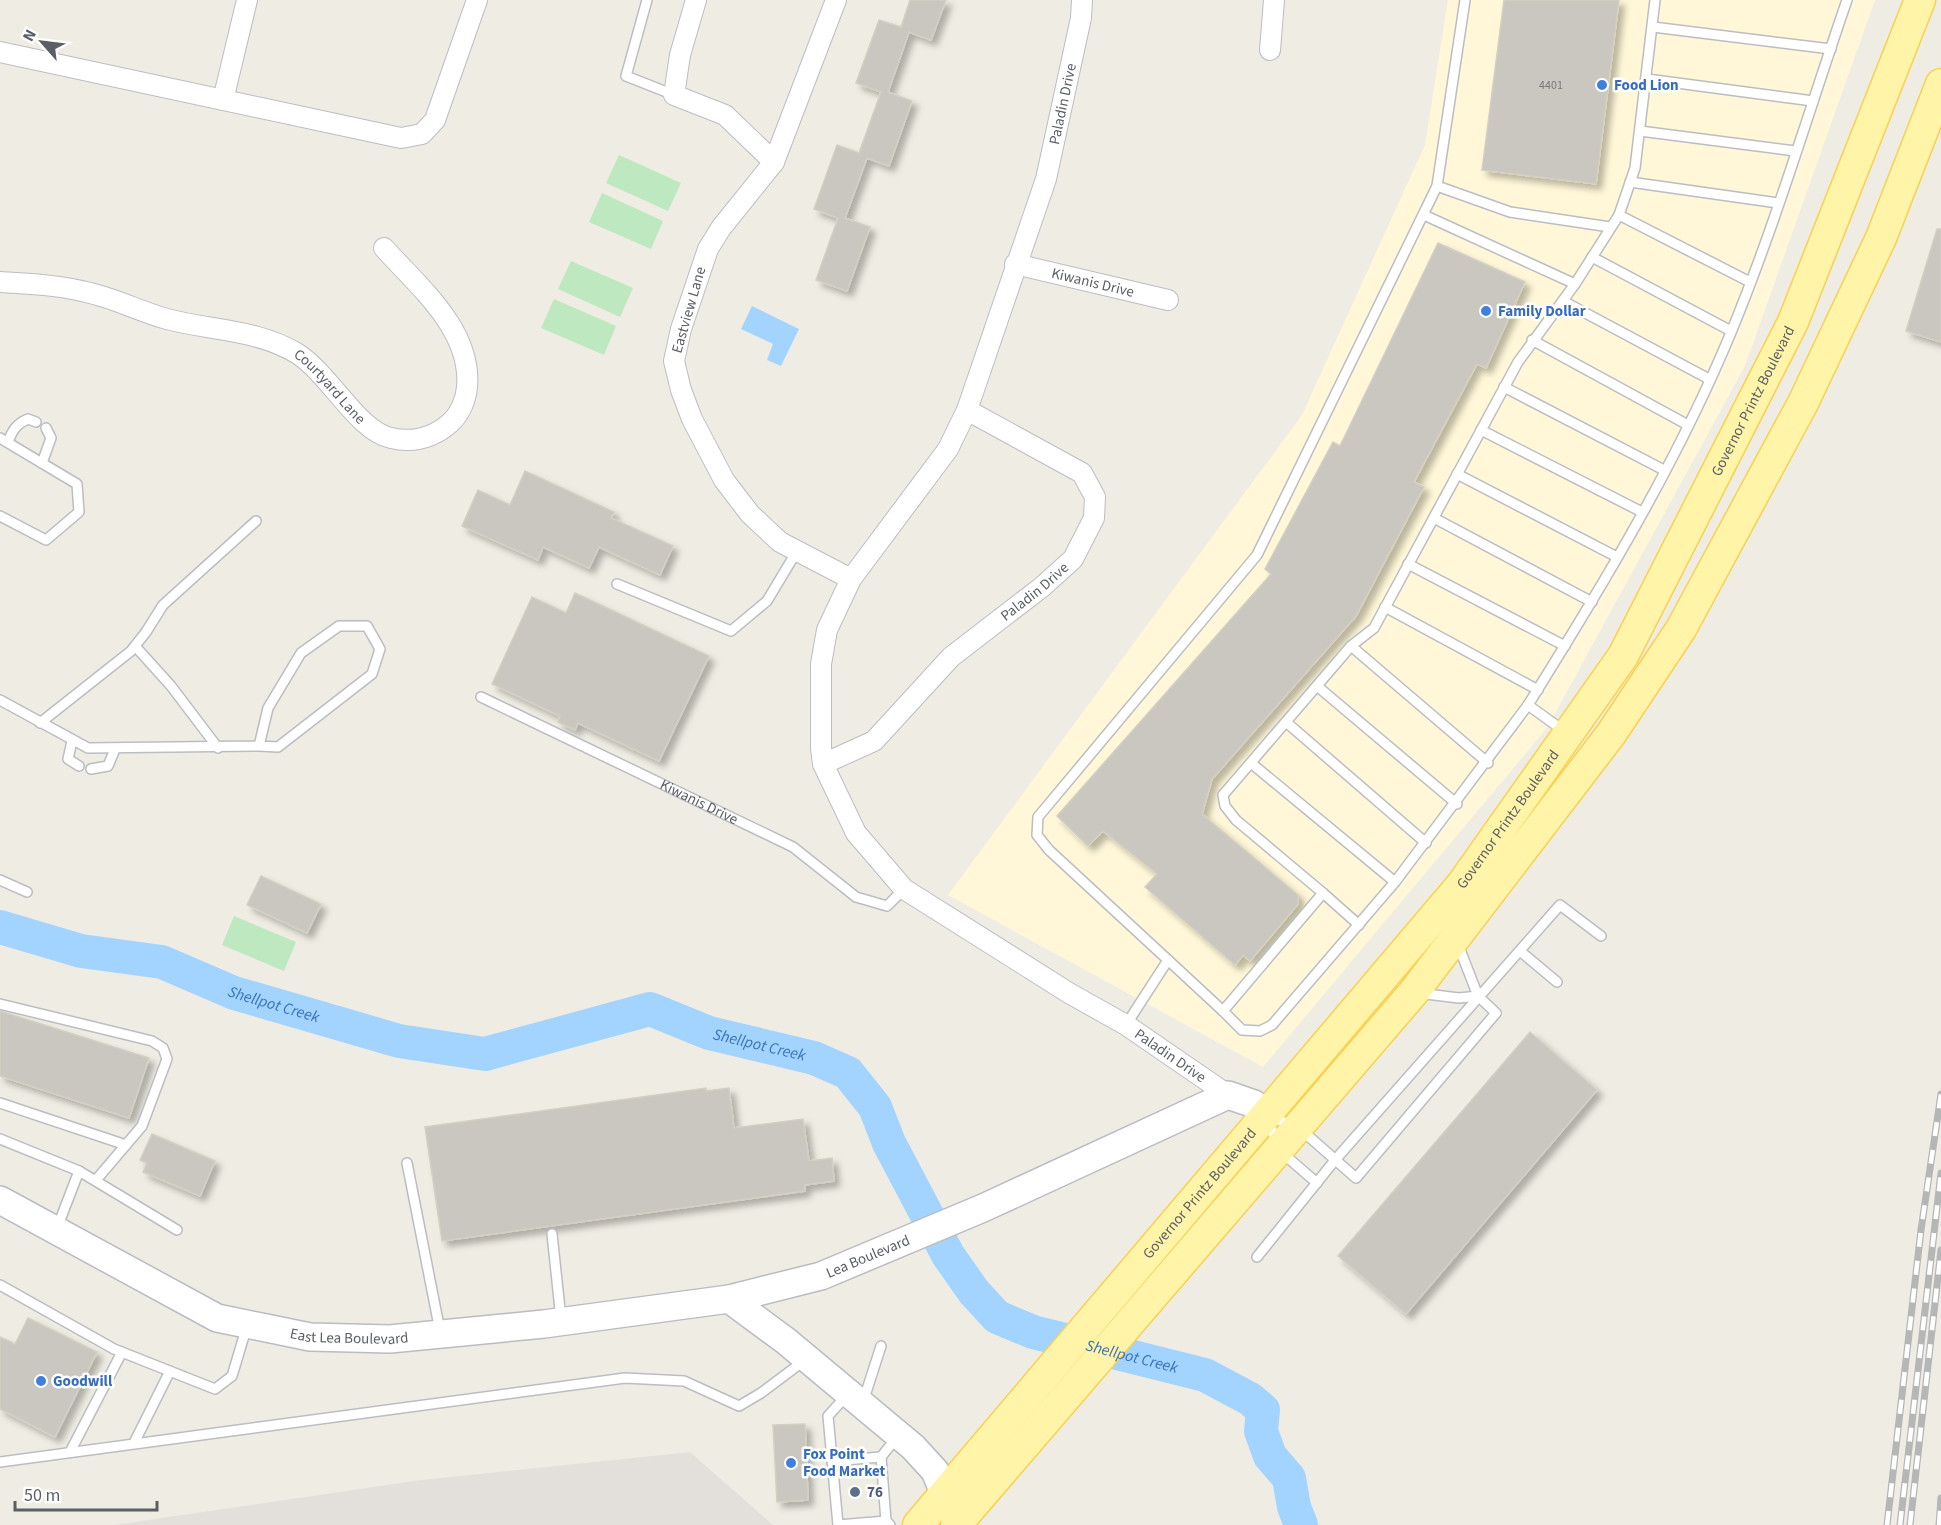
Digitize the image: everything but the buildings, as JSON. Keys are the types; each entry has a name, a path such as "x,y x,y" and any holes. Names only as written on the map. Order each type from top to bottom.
{"main road":[{"name":"Governor Printz Boulevard","path":"918,1525 1462,884 1623,656 1792,322 1920,0"},
{"name":"Governor Printz Boulevard","path":"956,1525 1413,993 1513,866 1611,735 1682,629 1803,403 1881,238 1941,84"},
{"path":"1455,937 1454,917 1515,837 1571,754 1568,734"},
{"path":"938,1525 944,1493"}],"street":[{"path":"223,100 247,0"},
{"path":"0,52 401,138 422,134 435,120 477,0"},
{"path":"696,0 680,55 674,95 725,115 774,162"},
{"name":"Eastview Lane","path":"836,0 774,162 721,228 708,249 681,329 674,362 681,390 692,418 724,480 758,523 780,542 850,579"},
{"name":"Paladin Drive","path":"1082,0 1081,18 1046,179 1015,264 967,410 948,449 850,579 827,630 821,664 823,764 856,833 904,889 1069,993 1126,1025 1228,1095"},
{"path":"1270,50 1274,0"},
{"name":"Courtyard Lane","path":"0,282 63,287 92,293 168,320 257,335 297,354 317,368 368,426 378,434 406,440 422,439 438,433 452,422 461,409 468,373 464,352 456,334 440,311 384,248"},
{"name":"Kiwanis Drive","path":"1015,264 1168,300"},
{"name":"Paladin Drive","path":"823,764 874,741 951,657 1042,587 1073,558 1094,518 1095,497 1082,473 967,410"},
{"path":"1228,1095 1254,1104 1266,1116"},
{"name":"Lea Boulevard","path":"729,1299 821,1276 983,1208 1228,1095"},
{"name":"East Lea Boulevard","path":"0,1200 216,1318 310,1337 390,1339 561,1322 729,1299"},
{"path":"729,1299 807,1358 899,1435 935,1471 944,1493"}],"lane":[{"path":"647,0 626,76 674,95"},
{"path":"1465,0 1437,186 1257,555 1038,818 1037,835 1049,850 1242,1030 1260,1031 1272,1025 1395,882 1488,763 1538,690 1592,602 1688,425 1731,331 1848,0"},
{"path":"1359,925 1236,820 1225,806 1223,795 1351,646 1374,628 1504,387 1532,340 1575,285 1619,215 1635,168 1655,0"},
{"path":"1653,27 1830,49"},
{"path":"1647,79 1813,101"},
{"path":"1640,131 1795,152"},
{"path":"1630,182 1778,203"},
{"path":"1437,186 1510,212 1610,228"},
{"path":"1424,215 1575,285"},
{"path":"1619,215 1750,282"},
{"path":"1592,257 1731,331"},
{"path":"1563,301 1709,379"},
{"path":"1532,340 1688,425"},
{"path":"1504,387 1664,470"},
{"path":"0,516 46,540 79,512 77,484 4,440 21,422 28,419 36,422"},
{"path":"42,463 51,438 46,428"},
{"path":"1481,430 1642,512"},
{"path":"1457,474 1617,557"},
{"path":"1434,518 1592,602"},
{"path":"40,723 135,646 163,605 256,521"},
{"path":"617,584 731,631 766,601 797,551"},
{"path":"1408,564 1565,646"},
{"path":"1385,607 1538,690"},
{"path":"0,700 88,748 278,747 372,674 380,649 367,626 339,626 301,654 268,708 259,746"},
{"path":"135,646 171,686 218,748"},
{"path":"1351,646 1488,763"},
{"path":"1317,686 1457,804"},
{"name":"Kiwanis Drive","path":"481,697 793,847 856,897 887,906 904,889"},
{"path":"1528,705 1568,734"},
{"path":"1286,722 1426,843"},
{"path":"72,741 68,759 79,766"},
{"path":"91,769 108,766 115,749"},
{"path":"1251,763 1395,882"},
{"path":"0,880 27,892"},
{"path":"1223,1011 1323,893"},
{"path":"1257,1257 1335,1160 1560,905 1600,936"},
{"path":"1266,1116 1298,1127 1356,1178 1496,1013 1478,996 1455,937"},
{"path":"1520,951 1557,982"},
{"path":"1126,1025 1168,960"},
{"path":"1413,993 1459,998 1478,996"},
{"path":"0,1004 152,1041 163,1048 167,1059 142,1126 96,1180"},
{"path":"0,1103 126,1145"},
{"path":"1266,1116 1280,1150 1317,1183"},
{"path":"0,1140 79,1171 177,1230"},
{"path":"407,1163 440,1334"},
{"path":"56,1230 79,1171"},
{"path":"552,1234 561,1322"},
{"path":"1,1286 122,1352 215,1389 232,1376 248,1324"},
{"path":"880,1346 856,1398 828,1416 832,1461 839,1493 838,1525 888,1523 880,1489 881,1457 899,1435"},
{"path":"70,1452 122,1352"},
{"path":"0,1462 625,1378 684,1380 739,1406 761,1393 807,1358"},
{"path":"134,1443 170,1371"},
{"path":"832,1461 881,1457"}],"shaded area":[{"path":"1448,0 1875,0 1745,366 1547,728 1263,1067 948,895 1302,415 1425,145"},
{"path":"690,1452 773,1525 114,1525 421,1480"}],"green space":[{"path":"619,155 681,183 668,211 606,183"},
{"path":"602,193 663,221 651,249 589,222"},
{"path":"571,261 633,288 620,317 558,289"},
{"path":"554,299 616,326 604,355 541,328"},
{"path":"234,916 296,942 284,971 222,945"}],"water":[{"path":"752,306 799,329 781,366 767,360 773,344 741,329"}],"waterway":[{"name":"Shellpot Creek","path":"0,927 81,951 162,962 234,993 399,1041 485,1054 650,1009 709,1033 814,1058 848,1073 875,1107 889,1143 948,1255 974,1292 997,1317 1033,1332 1205,1375 1250,1399 1263,1410 1261,1431 1270,1456 1289,1478 1294,1507 1301,1525"}],"railway":[{"path":"1887,1525 1921,1230 1941,1094"},
{"path":"1900,1525 1941,1173"},
{"path":"1910,1525 1941,1250"},
{"path":"1939,1525 1941,1498"}],"place":[{"name":"Food Lion","path":"1602,85"},
{"name":"Family Dollar","path":"1486,311"},
{"name":"Goodwill","path":"41,1381"},
{"name":"Fox Point Food Market","path":"791,1463"},
{"name":"76","path":"855,1492"}]}
